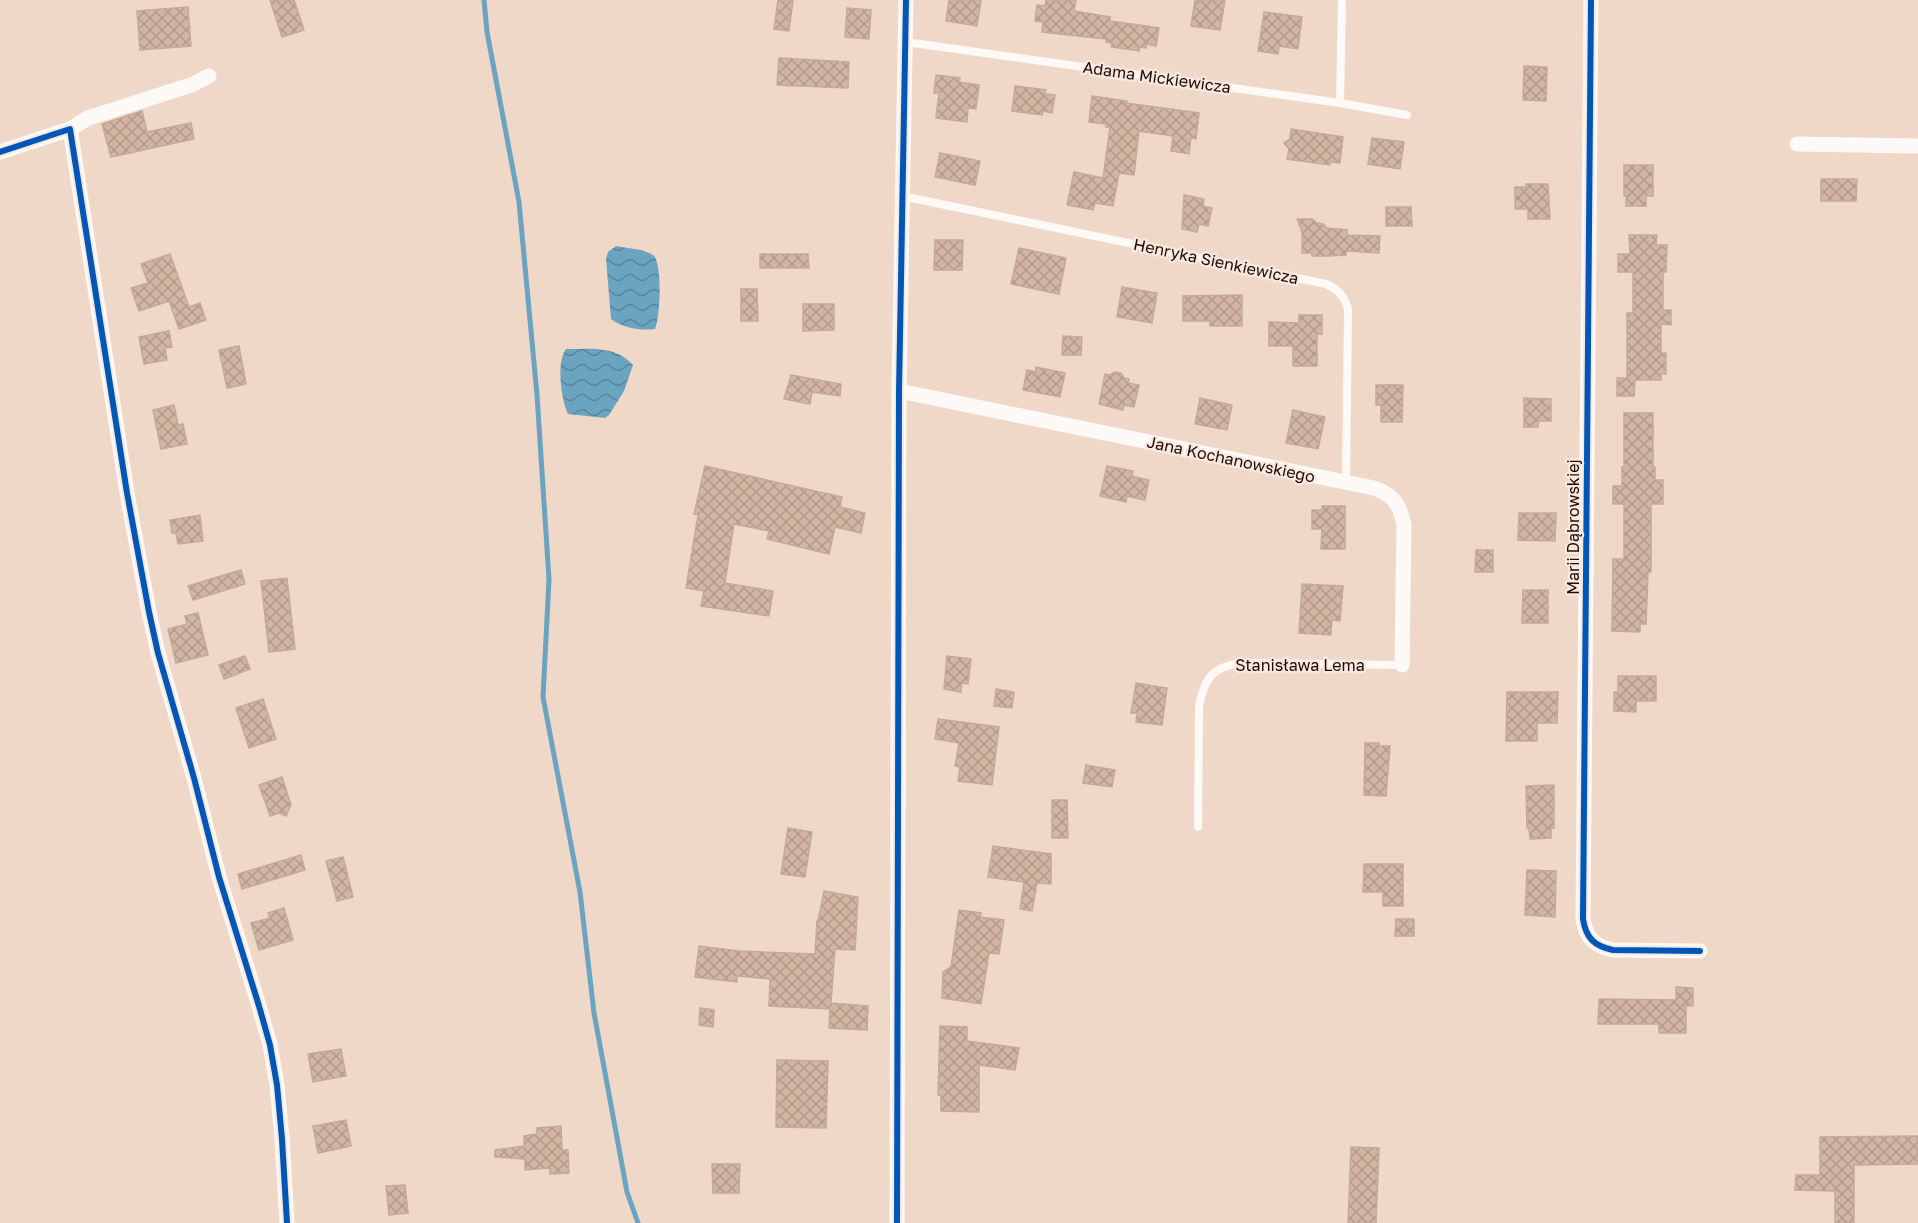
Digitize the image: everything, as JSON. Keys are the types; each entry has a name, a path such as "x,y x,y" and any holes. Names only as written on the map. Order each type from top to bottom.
{"street":[{"path":"897,1223 899,391 906,0"},
{"name":"Marii Dąbrowskiej","path":"1591,0 1583,919 1585,933 1591,942 1602,948 1700,951"},
{"path":"0,152 70,129 88,117 191,85 209,76"},
{"path":"70,129 122,459 149,612 219,877 270,1045 282,1139 287,1223"},
{"path":"1797,144 1918,146"},
{"name":"Jana Kochanowskiego","path":"899,391 1386,492 1396,500 1404,525 1402,665"}],"lane":[{"path":"1340,103 1342,0"},
{"name":"Adama Mickiewicza","path":"906,42 1340,103 1407,115"},
{"name":"Henryka Sienkiewicza","path":"902,196 1326,284 1337,289 1345,298 1348,309 1346,482"},
{"name":"Stanisława Lema","path":"1198,827 1199,707 1201,692 1207,680 1216,670 1228,665 1243,663 1402,665"}],"water":[{"path":"616,246 645,251 653,255 656,260 660,291 655,329 632,328 611,319 606,259 608,252"},
{"path":"566,349 602,349 619,354 633,365 624,391 605,418 568,414 563,399 560,371"}],"building":[{"path":"270,0 294,0 304,30 282,37"},
{"path":"778,0 793,0 789,31 774,29"},
{"path":"949,0 981,0 977,26 946,21"},
{"path":"1046,0 1076,0 1074,11 1110,17 1110,21 1159,28 1156,46 1146,44 1146,48 1140,47 1139,51 1111,47 1112,43 1106,42 1106,39 1042,32 1043,22 1035,21 1037,5 1045,6"},
{"path":"1195,0 1225,0 1220,30 1191,26"},
{"path":"188,7 191,46 140,50 137,11"},
{"path":"847,8 871,10 869,39 845,37"},
{"path":"1264,12 1302,17 1298,49 1279,46 1278,54 1258,51"},
{"path":"779,58 849,62 848,88 777,85"},
{"path":"1524,66 1547,67 1546,101 1523,100"},
{"path":"936,75 960,78 959,82 979,85 976,109 968,108 967,122 936,118 939,93 934,93"},
{"path":"1015,86 1046,90 1045,94 1055,95 1052,113 1043,111 1042,115 1012,111"},
{"path":"1092,96 1199,113 1196,139 1191,138 1189,154 1171,151 1173,136 1139,131 1134,175 1119,173 1113,206 1095,203 1093,210 1067,205 1074,172 1103,178 1110,127 1106,127 1106,124 1089,122"},
{"path":"142,111 147,132 191,123 194,139 111,157 102,124"},
{"path":"1291,129 1343,137 1340,163 1330,162 1330,165 1287,159 1289,149 1284,143 1290,139"},
{"path":"1372,138 1404,142 1400,169 1368,164"},
{"path":"940,153 980,161 975,185 935,177"},
{"path":"1624,165 1653,165 1653,196 1646,196 1646,206 1626,206"},
{"path":"1821,179 1857,179 1856,201 1821,201"},
{"path":"1526,184 1548,184 1550,219 1528,219 1528,209 1515,209 1515,187 1526,187"},
{"path":"1184,195 1204,199 1203,206 1212,208 1208,226 1199,224 1197,232 1182,229"},
{"path":"1386,207 1411,207 1412,226 1386,226"},
{"path":"1297,219 1312,219 1327,228 1347,230 1347,235 1380,236 1379,253 1346,251 1346,255 1312,256 1312,253 1302,253 1302,232"},
{"path":"1629,235 1657,235 1656,245 1667,245 1666,272 1663,272 1663,310 1671,310 1671,325 1661,324 1661,353 1666,353 1666,374 1661,374 1661,380 1635,380 1634,396 1617,396 1617,378 1627,378 1627,313 1633,313 1633,272 1618,272 1618,254 1630,254"},
{"path":"935,240 963,240 962,270 934,270"},
{"path":"1019,248 1066,258 1059,294 1011,284"},
{"path":"170,254 189,307 200,303 206,320 179,329 169,301 139,311 131,288 148,283 141,264"},
{"path":"760,254 808,254 809,268 760,268"},
{"path":"1122,287 1157,293 1152,323 1117,317"},
{"path":"741,289 757,289 758,321 741,321"},
{"path":"1242,295 1242,326 1210,326 1210,321 1183,321 1183,296"},
{"path":"803,304 834,304 834,330 803,331"},
{"path":"1299,315 1322,315 1322,334 1317,334 1317,366 1293,366 1293,346 1269,346 1269,322 1299,323"},
{"path":"169,331 172,347 165,348 167,360 144,364 139,337"},
{"path":"1063,336 1082,337 1081,355 1062,355"},
{"path":"239,346 246,384 227,388 219,350"},
{"path":"1036,367 1065,373 1060,397 1023,390 1027,370 1036,372"},
{"path":"1115,372 1129,379 1128,383 1139,385 1134,407 1124,405 1123,410 1099,404 1105,374 1110,375"},
{"path":"791,375 841,384 840,396 812,392 810,404 784,399"},
{"path":"1376,385 1403,385 1402,422 1381,422 1381,405 1376,405"},
{"path":"1200,398 1232,405 1227,430 1195,424"},
{"path":"1524,398 1551,399 1551,421 1538,421 1538,427 1524,427"},
{"path":"174,405 178,425 183,424 187,444 161,449 153,410"},
{"path":"1293,410 1325,417 1318,449 1286,443"},
{"path":"1624,413 1653,413 1653,467 1655,467 1655,480 1663,480 1663,504 1651,504 1651,572 1648,572 1646,624 1640,624 1640,632 1612,631 1613,559 1624,559 1624,504 1613,504 1613,486 1622,486"},
{"path":"705,466 842,497 840,507 865,513 861,533 835,527 829,554 767,539 769,531 734,524 725,583 773,591 769,616 701,606 704,591 686,588 698,515 694,514"},
{"path":"1107,466 1133,471 1132,476 1149,480 1145,500 1127,496 1126,502 1100,496"},
{"path":"1322,506 1345,506 1345,549 1321,549 1322,529 1312,529 1312,510 1322,510"},
{"path":"1519,513 1556,513 1555,541 1518,540"},
{"path":"200,515 203,541 178,544 176,533 172,533 170,520"},
{"path":"1476,550 1493,550 1493,572 1475,572"},
{"path":"241,570 245,584 193,600 188,586"},
{"path":"287,578 295,649 269,652 261,581"},
{"path":"1302,584 1343,586 1340,621 1332,620 1331,635 1299,633"},
{"path":"1523,590 1548,590 1548,623 1522,623"},
{"path":"198,613 208,655 176,663 168,629 187,624 185,616"},
{"path":"245,656 250,669 224,679 219,665"},
{"path":"947,656 971,659 968,684 962,683 961,692 944,689"},
{"path":"1618,676 1656,676 1656,701 1636,701 1636,712 1614,711 1614,692 1618,692"},
{"path":"1136,683 1167,688 1162,725 1136,722 1137,713 1131,713"},
{"path":"996,689 1014,692 1012,708 994,706"},
{"path":"1507,692 1558,692 1557,723 1537,723 1537,741 1506,741"},
{"path":"263,699 276,739 249,748 236,708"},
{"path":"938,719 999,727 992,785 958,781 960,767 955,766 959,743 935,739"},
{"path":"1365,743 1390,746 1386,796 1364,795"},
{"path":"1086,765 1115,770 1112,787 1083,783"},
{"path":"282,777 291,805 286,816 279,813 270,816 259,785"},
{"path":"1554,785 1554,828 1551,828 1551,838 1530,839 1529,828 1527,828 1526,786"},
{"path":"1052,800 1067,800 1068,838 1052,838"},
{"path":"788,828 812,832 805,877 781,874"},
{"path":"993,846 1051,854 1051,884 1037,883 1032,911 1020,909 1024,882 988,877"},
{"path":"301,855 305,870 242,889 238,874"},
{"path":"343,857 353,897 337,901 326,861"},
{"path":"1364,864 1403,864 1403,906 1383,906 1383,892 1363,892"},
{"path":"1527,870 1556,871 1555,917 1525,915"},
{"path":"824,891 858,897 855,950 835,949 831,1003 868,1006 867,1030 829,1028 830,1009 769,1006 770,979 737,976 737,982 695,977 699,946 739,951 815,954 817,921"},
{"path":"284,908 293,940 259,950 251,923 270,918 268,913"},
{"path":"959,910 981,913 980,917 1004,920 999,954 989,953 981,1004 942,998 943,972 951,967"},
{"path":"1396,919 1414,919 1414,936 1395,936"},
{"path":"1676,987 1693,988 1693,1006 1686,1006 1686,1033 1659,1033 1659,1024 1598,1024 1599,999 1676,1000"},
{"path":"700,1008 714,1010 713,1027 699,1025"},
{"path":"940,1026 967,1027 967,1041 1019,1048 1015,1070 979,1065 979,1112 941,1111 941,1095 938,1095"},
{"path":"341,1049 346,1076 313,1082 308,1054"},
{"path":"777,1060 828,1061 826,1128 776,1127"},
{"path":"346,1120 351,1146 318,1153 313,1126"},
{"path":"561,1126 562,1150 568,1150 569,1173 550,1174 550,1168 525,1170 525,1159 495,1157 495,1150 524,1146 524,1136 537,1134 537,1128"},
{"path":"1918,1136 1918,1164 1854,1165 1854,1223 1835,1223 1835,1191 1795,1190 1796,1175 1820,1175 1820,1137"},
{"path":"1351,1147 1379,1148 1376,1223 1348,1223"},
{"path":"712,1164 740,1164 739,1193 713,1193"},
{"path":"405,1185 408,1213 389,1215 386,1186"}],"waterway":[{"path":"484,0 487,32 519,202 537,395 549,579 543,697 580,892 594,1013 627,1192 638,1223"}],"cycle path":[{"path":"897,1223 899,391 906,0"},
{"path":"1591,0 1583,919 1586,931 1592,940 1613,950 1700,951"},
{"path":"0,152 70,129 127,493 149,612 219,877 270,1045 277,1085 287,1223"}]}
